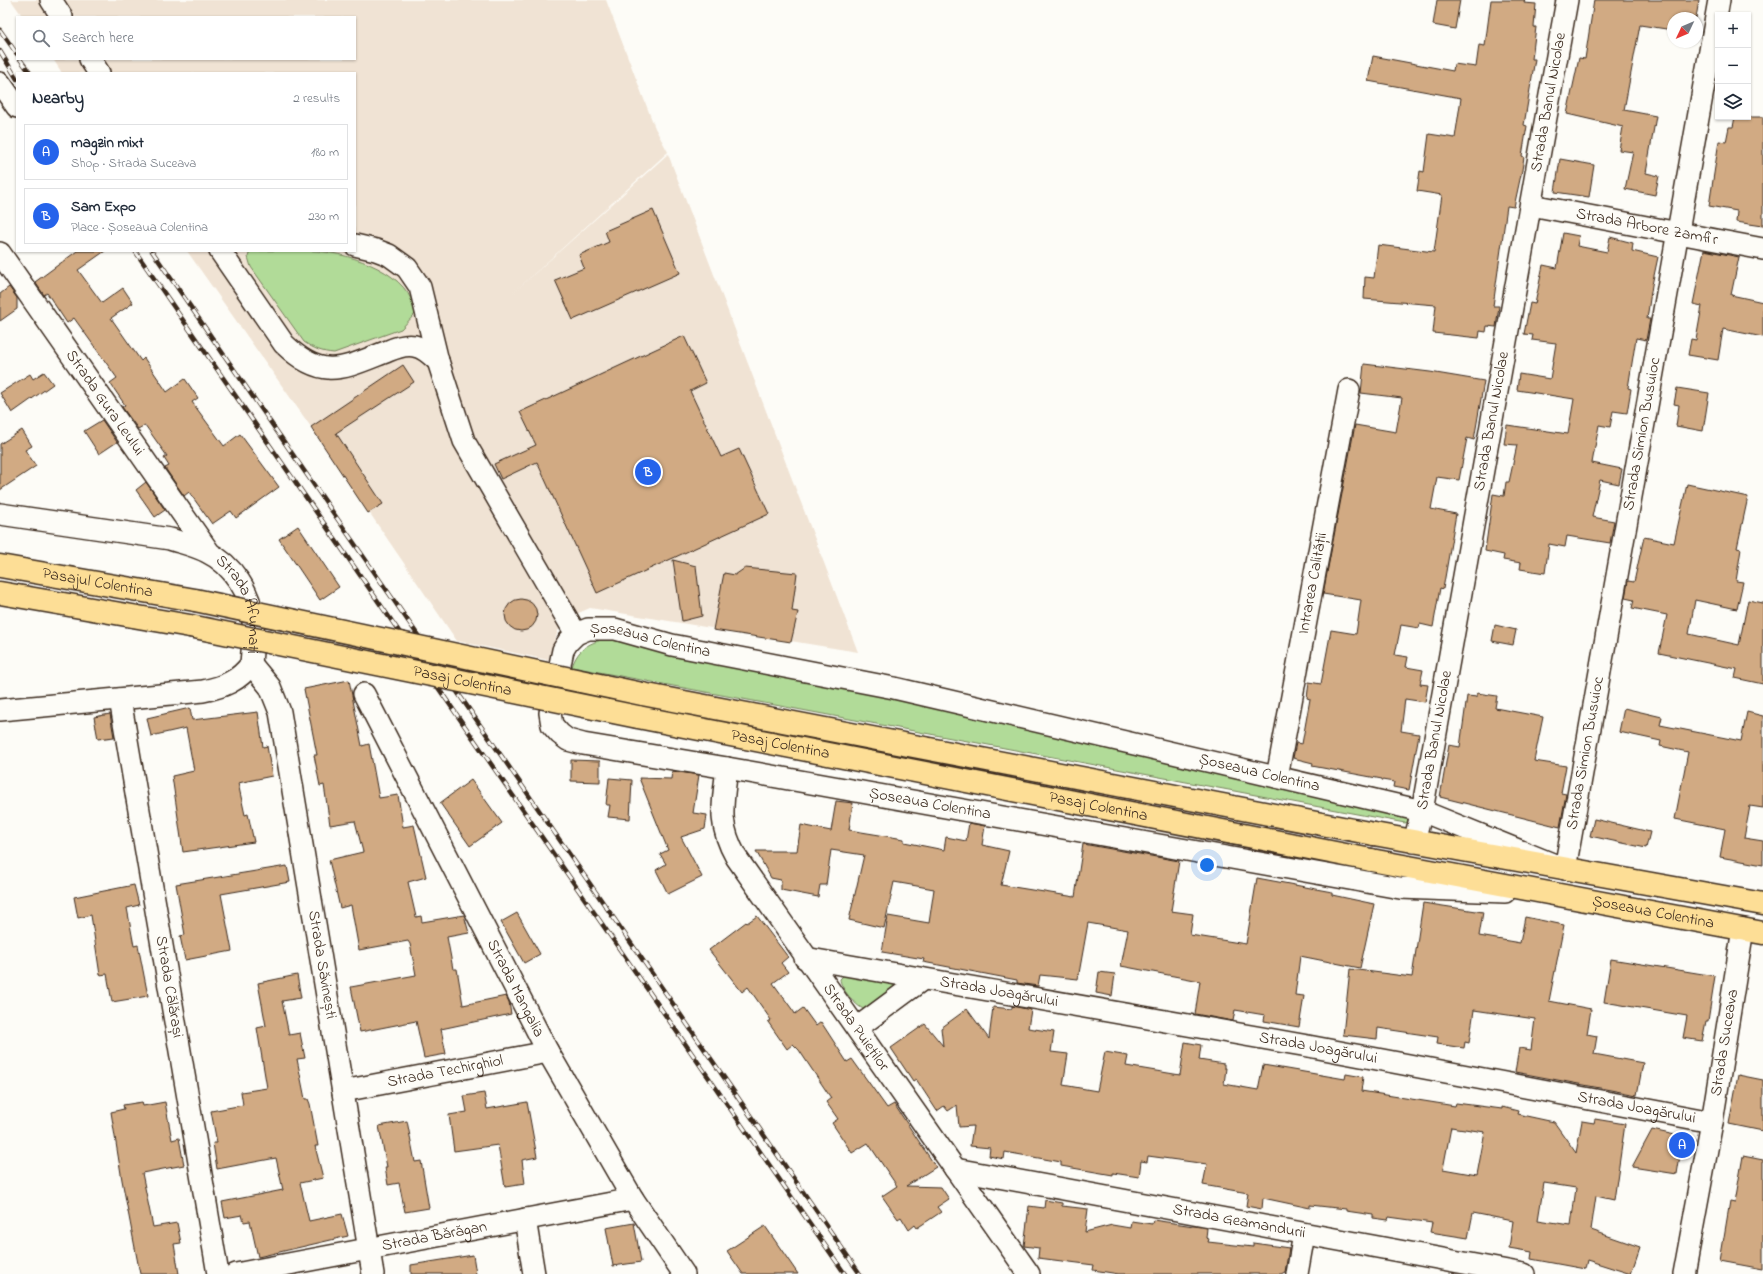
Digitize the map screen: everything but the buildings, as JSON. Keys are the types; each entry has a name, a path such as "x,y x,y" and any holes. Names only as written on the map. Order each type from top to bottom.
{"main road":[{"name":"Pasajul Colentina","path":"0,566 195,600"},
{"name":"Pasajul Colentina","path":"0,593 190,626"},
{"name":"Pasaj Colentina","path":"195,600 642,694 1374,834"},
{"name":"Pasaj Colentina","path":"190,626 638,717 1371,860"},
{"name":"Șoseaua Colentina","path":"1374,834 1763,904"},
{"name":"Șoseaua Colentina","path":"1371,860 1753,931"}],"street":[{"path":"51,0 61,16"},
{"name":"Strada Banul Nicolae","path":"1414,842 1422,812 1567,0"},
{"name":"Strada Simion Busuioc","path":"1565,869 1719,0"},
{"path":"91,60 98,72"},
{"path":"0,83 16,106"},
{"name":"Strada Arbore Zamfir","path":"1531,205 1763,249"},
{"path":"356,245 389,255 413,275 420,287 425,300 438,361 464,441 576,634"},
{"path":"221,252 284,344 295,355 308,363 324,368 339,369 398,347 409,345 421,348 438,361"},
{"name":"Strada Gura Leului","path":"0,253 209,552"},
{"name":"Intrarea Calității","path":"1277,777 1349,390"},
{"name":"Strada Afumați","path":"0,514 170,539 209,552 233,574 243,587 250,602 253,620 251,664 235,681 218,688 203,691 0,710"},
{"name":"Șoseaua Colentina","path":"1544,893 1400,888 727,768 583,744 568,740 552,725 550,713 563,650 576,634 588,629 615,629 672,644 894,688 1422,812 1565,869"},
{"name":"Strada Săvinești","path":"251,664 270,687 280,712 373,1274"},
{"name":"Strada Mangalia","path":"364,694 548,1052 633,1199 684,1274"},
{"name":"Strada Călărași","path":"120,699 218,1274"},
{"name":"Strada Puieților","path":"727,768 722,812 723,829 728,843 806,958 857,1028 1029,1274"},
{"name":"Strada Suceava","path":"1684,1274 1712,1122 1753,931"},
{"name":"Strada Joagărului","path":"806,958 1308,1046 1712,1122"},
{"name":"Strada Joagărului","path":"857,1028 923,978"},
{"name":"Strada Techirghiol","path":"343,1091 548,1052"},
{"name":"Strada Geamandurii","path":"955,1170 1524,1274"},
{"name":"Strada Bărăgan","path":"236,1274 633,1199"},
{"path":"526,1219 534,1274"},
{"path":"1297,1274 1304,1234"}],"shaded area":[{"path":"11,0 606,0 655,128 668,152 513,293 668,154 858,652 590,608 574,615 564,623 558,631 548,660 457,641 311,427 188,252 356,252 356,72 61,72 54,60 356,60 356,16 22,16"}],"green space":[{"path":"250,252 324,252 347,256 363,261 392,277 403,287 411,300 415,314 401,329 334,353 318,350 304,342 251,267 248,257"},
{"path":"614,638 930,702 1410,818 1409,821 1405,823 572,667 578,654 587,646 599,641"},
{"path":"845,974 899,984 864,1009 857,1005 845,991 840,979"}],"railway":[{"path":"0,30 16,53"},
{"path":"0,51 16,77"},
{"path":"21,60 29,72"},
{"path":"136,252 845,1274"},
{"path":"153,252 860,1274"}],"place":[{"name":"Sam Expo","path":"648,472"},
{"name":"magzin mixt","path":"1682,1145"}]}
